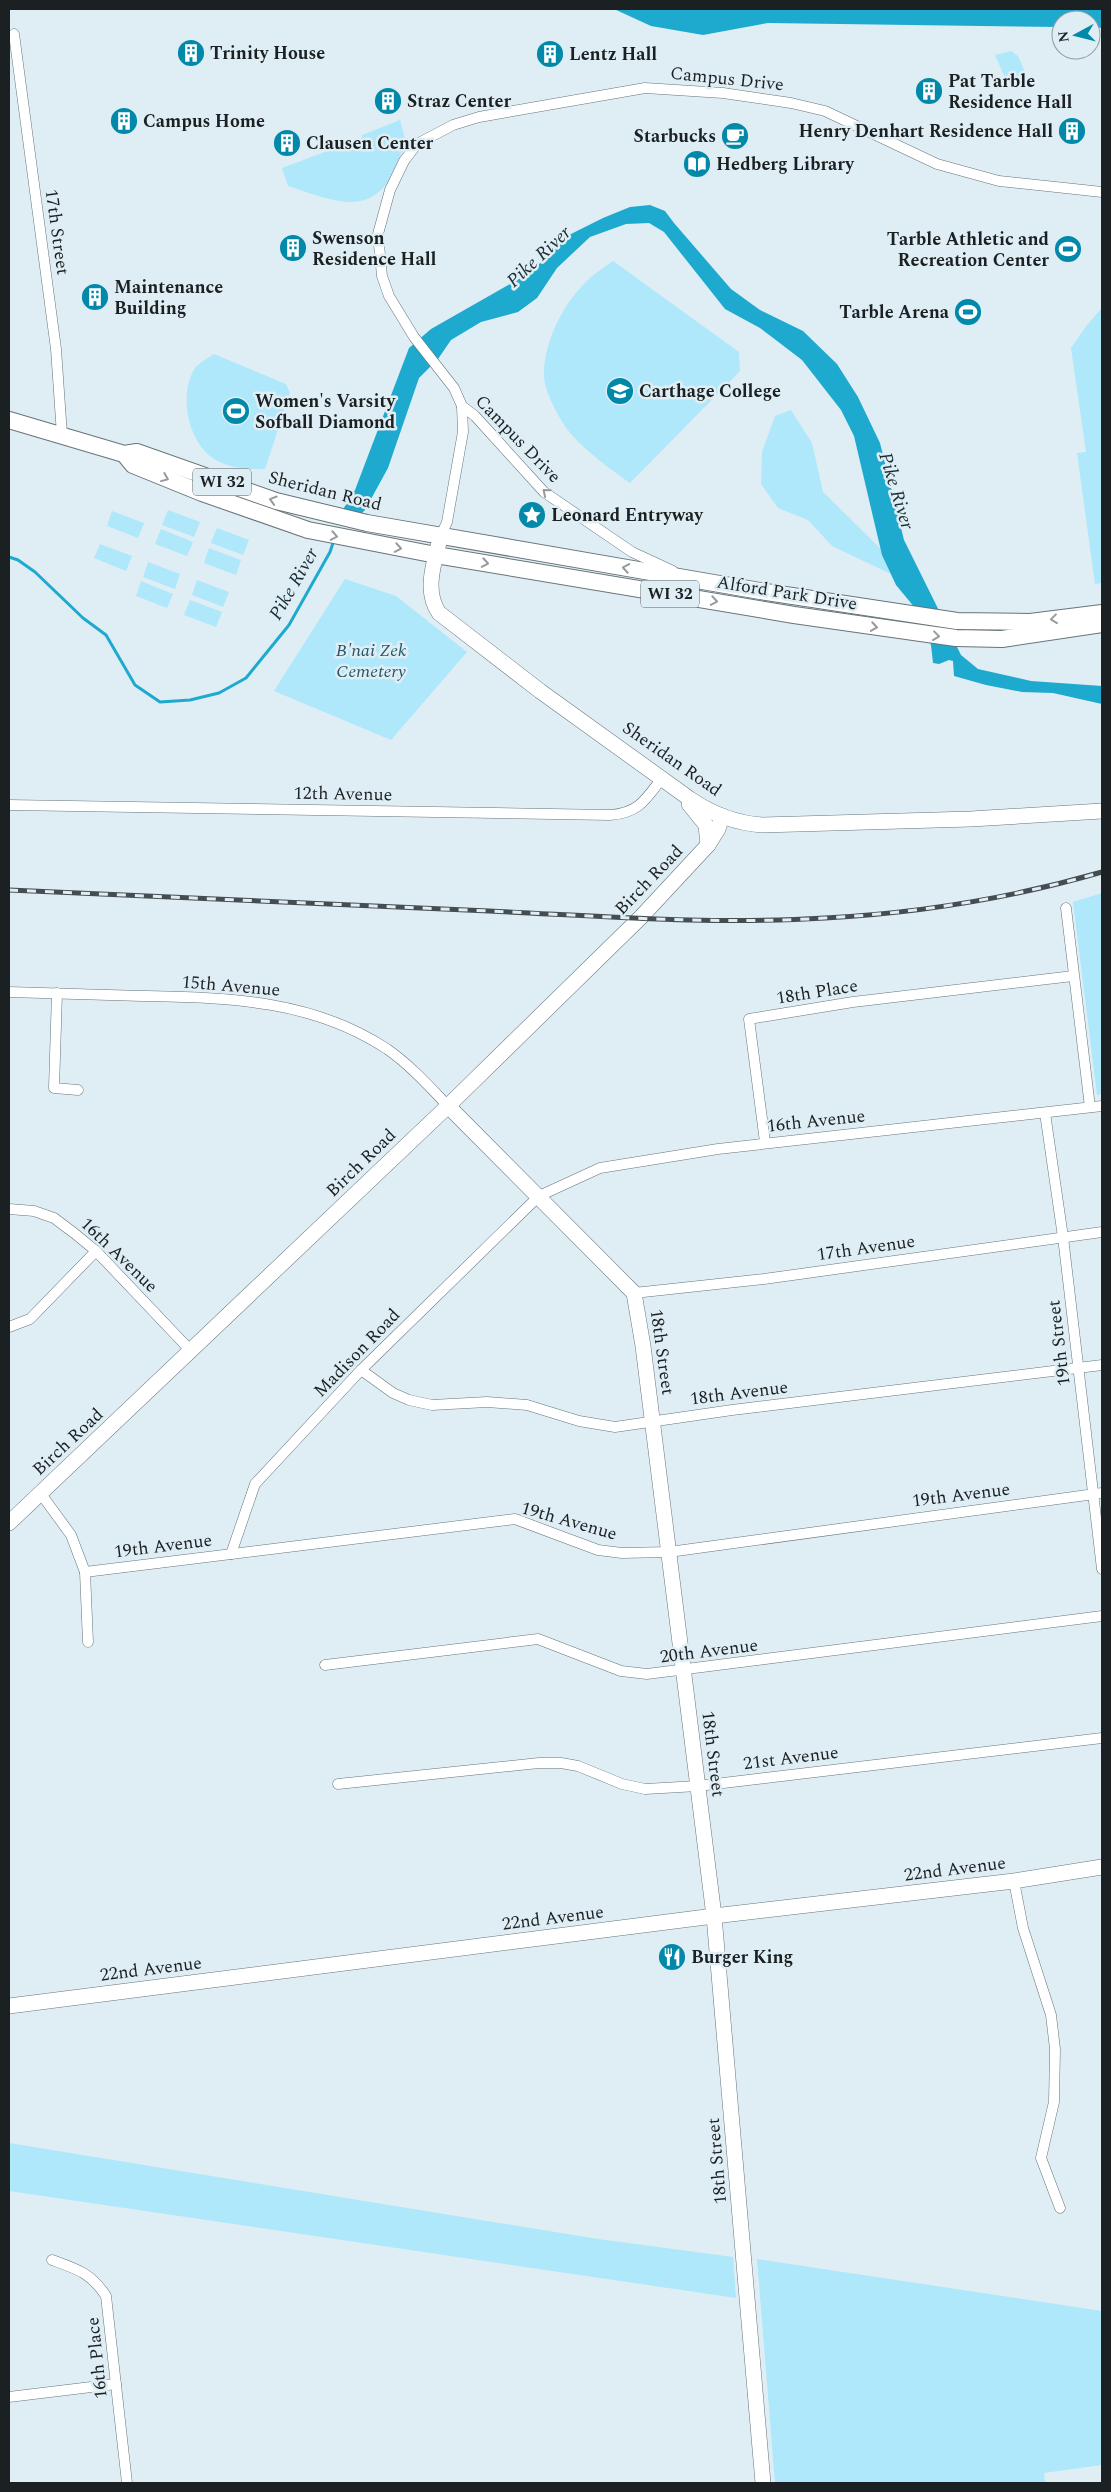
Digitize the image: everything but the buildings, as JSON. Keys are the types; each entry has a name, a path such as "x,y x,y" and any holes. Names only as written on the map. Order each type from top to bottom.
{"main road":[{"name":"Sheridan Road","path":"9,420 62,434 124,454 137,452 247,492 320,513 367,523 441,534"},
{"name":"Sheridan Road","path":"124,454 133,465 202,493 308,530 436,555"},
{"name":"Alford Park Drive","path":"441,534 692,580 957,622 1030,622 1102,613"},
{"name":"Alford Park Drive","path":"436,555 905,632 967,639 1002,639 1102,624"}],"street":[{"name":"17th Street","path":"14,34 56,348 62,434"},
{"name":"Campus Drive","path":"692,580 632,552 544,492 476,416 462,406 454,388 414,337 389,296 382,276 378,234 390,190 404,161 418,144 453,125 479,117 645,88 792,102 824,111 937,164 1000,181 1102,192"},
{"path":"441,534 447,522 463,432 462,406"},
{"name":"Sheridan Road","path":"441,534 430,588 434,605 439,613 542,692 681,792 722,816 752,824 773,824 971,819 1102,811"},
{"name":"12th Avenue","path":"9,805 610,815 626,813 637,808 662,778"},
{"path":"681,792 706,825 708,845"},
{"name":"Birch Road","path":"9,1522 192,1351 448,1106 640,917 708,845 718,829 722,816"},
{"path":"1066,908 1090,1108"},
{"name":"18th Place","path":"765,1142 749,1019 853,1002 1073,976"},
{"name":"15th Avenue","path":"9,992 259,1002 308,1013 345,1027 387,1049 419,1076 448,1106"},
{"path":"57,993 54,1088 78,1090"},
{"name":"18th Street","path":"448,1106 634,1294 669,1552 714,1916 763,2483"},
{"name":"16th Avenue","path":"539,1196 600,1168 765,1142 1045,1114 1102,1106"},
{"name":"19th Street","path":"1045,1114 1063,1237 1078,1368 1098,1494 1102,1569"},
{"name":"Madison Road","path":"231,1554 255,1484 361,1370 539,1196"},
{"name":"16th Avenue","path":"9,1209 34,1210 54,1218 96,1251 192,1351"},
{"name":"17th Avenue","path":"634,1294 764,1279 1102,1232"},
{"path":"9,1327 30,1319 96,1251"},
{"name":"18th Avenue","path":"361,1370 393,1394 409,1400 432,1405 487,1402 527,1405 580,1421 615,1427 1102,1365"},
{"path":"41,1494 71,1535 85,1572 88,1642"},
{"name":"19th Avenue","path":"85,1572 515,1520 598,1550 622,1553 669,1552 1098,1494"},
{"name":"20th Avenue","path":"325,1665 538,1639 622,1671 647,1674 683,1671 1102,1616"},
{"name":"21st Avenue","path":"338,1784 539,1763 561,1763 578,1766 622,1784 645,1789 698,1786 1102,1738"},
{"name":"22nd Avenue","path":"9,2006 714,1916 1014,1881 1102,1867"},
{"path":"1014,1881 1022,1928 1051,2015 1056,2048 1055,2093 1041,2158 1060,2208"},
{"name":"16th Place","path":"52,2260 79,2270 96,2281 106,2296 126,2483"},
{"path":"9,2396 116,2384"}],"green space":[{"path":"1011,51 1018,56 1029,81 1010,89 995,55"},
{"path":"400,120 406,143 393,174 383,188 372,197 346,202 317,196 288,186 282,168 362,138 362,135"},
{"path":"613,261 739,352 740,371 630,483 592,455 568,430 550,399 544,377 547,350 551,337 571,299 589,279"},
{"path":"1102,308 1102,583 1095,584 1077,453 1086,452 1071,348"},
{"name":"Women's Varsity Sofball Diamond","path":"214,354 286,384 290,393 265,469 248,469 220,462 200,446 194,434 189,421 187,407 187,393 190,380 195,368"},
{"path":"791,410 812,443 823,492 880,548 891,574 832,546 808,520 778,508 761,484 762,452 775,416"},
{"path":"168,510 200,522 194,537 162,525"},
{"path":"112,511 144,523 138,538 107,526"},
{"path":"217,528 249,540 243,555 211,543"},
{"path":"161,529 193,542 187,556 155,544"},
{"path":"100,544 132,556 126,571 94,558"},
{"path":"209,548 241,560 236,575 204,563"},
{"path":"148,562 180,574 175,589 143,577"},
{"name":"B'nai Zek Cemetery","path":"345,579 396,596 467,652 391,740 274,691"},
{"path":"197,580 229,592 223,607 192,595"},
{"path":"141,581 173,594 167,608 136,596"},
{"path":"190,600 222,612 216,627 184,615"},
{"path":"1102,893 1102,1094 1097,1095 1073,902"},
{"path":"9,2143 598,2239 733,2257 736,2298 9,2191"},
{"path":"757,2259 1102,2311 1102,2465 1044,2473 1045,2483 775,2483"}],"water":[{"path":"614,9 1102,9 1102,28 1101,10 1051,10 1051,27 768,23 703,35 651,26"},
{"path":"650,205 665,211 731,289 760,310 803,331 837,364 858,397 880,443 904,540 961,655 978,669 1031,681 1102,686 1102,704 1053,693 1022,692 986,685 954,676 953,661 949,660 939,664 933,663 931,645 915,608 896,585 882,555 854,436 841,410 802,360 760,328 725,309 664,232 649,223 626,224 590,237 557,268 537,298 518,312 481,322 451,340 438,359 419,378 388,468 365,510 361,514 342,511 355,490 409,348 431,329 519,279 547,258 567,236 630,207"}],"waterway":[{"name":"Pike River","path":"9,557 18,560 35,572 83,618 106,635 135,685 160,702 190,700 219,693 246,678 289,625 330,552 334,540"}],"railway":[{"path":"9,890 657,919 741,921 860,916 930,908 999,897 1102,872"}],"place":[{"name":"Trinity House","path":"191,53"},
{"name":"Lentz Hall","path":"550,54"},
{"name":"Pat Tarble Residence Hall","path":"929,91"},
{"name":"Straz Center","path":"388,101"},
{"name":"Campus Home","path":"124,121"},
{"name":"Henry Denhart Residence Hall","path":"1072,131"},
{"name":"Starbucks","path":"735,136"},
{"name":"Clausen Center","path":"287,143"},
{"name":"Hedberg Library","path":"697,164"},
{"name":"Swenson Residence Hall","path":"293,248"},
{"name":"Tarble Athletic and Recreation Center","path":"1068,249"},
{"name":"Maintenance Building","path":"95,297"},
{"name":"Tarble Arena","path":"968,312"},
{"name":"Carthage College","path":"620,391"},
{"name":"Women's Varsity Sofball Diamond","path":"236,411"},
{"name":"Leonard Entryway","path":"532,515"},
{"name":"Burger King","path":"672,1957"}]}
